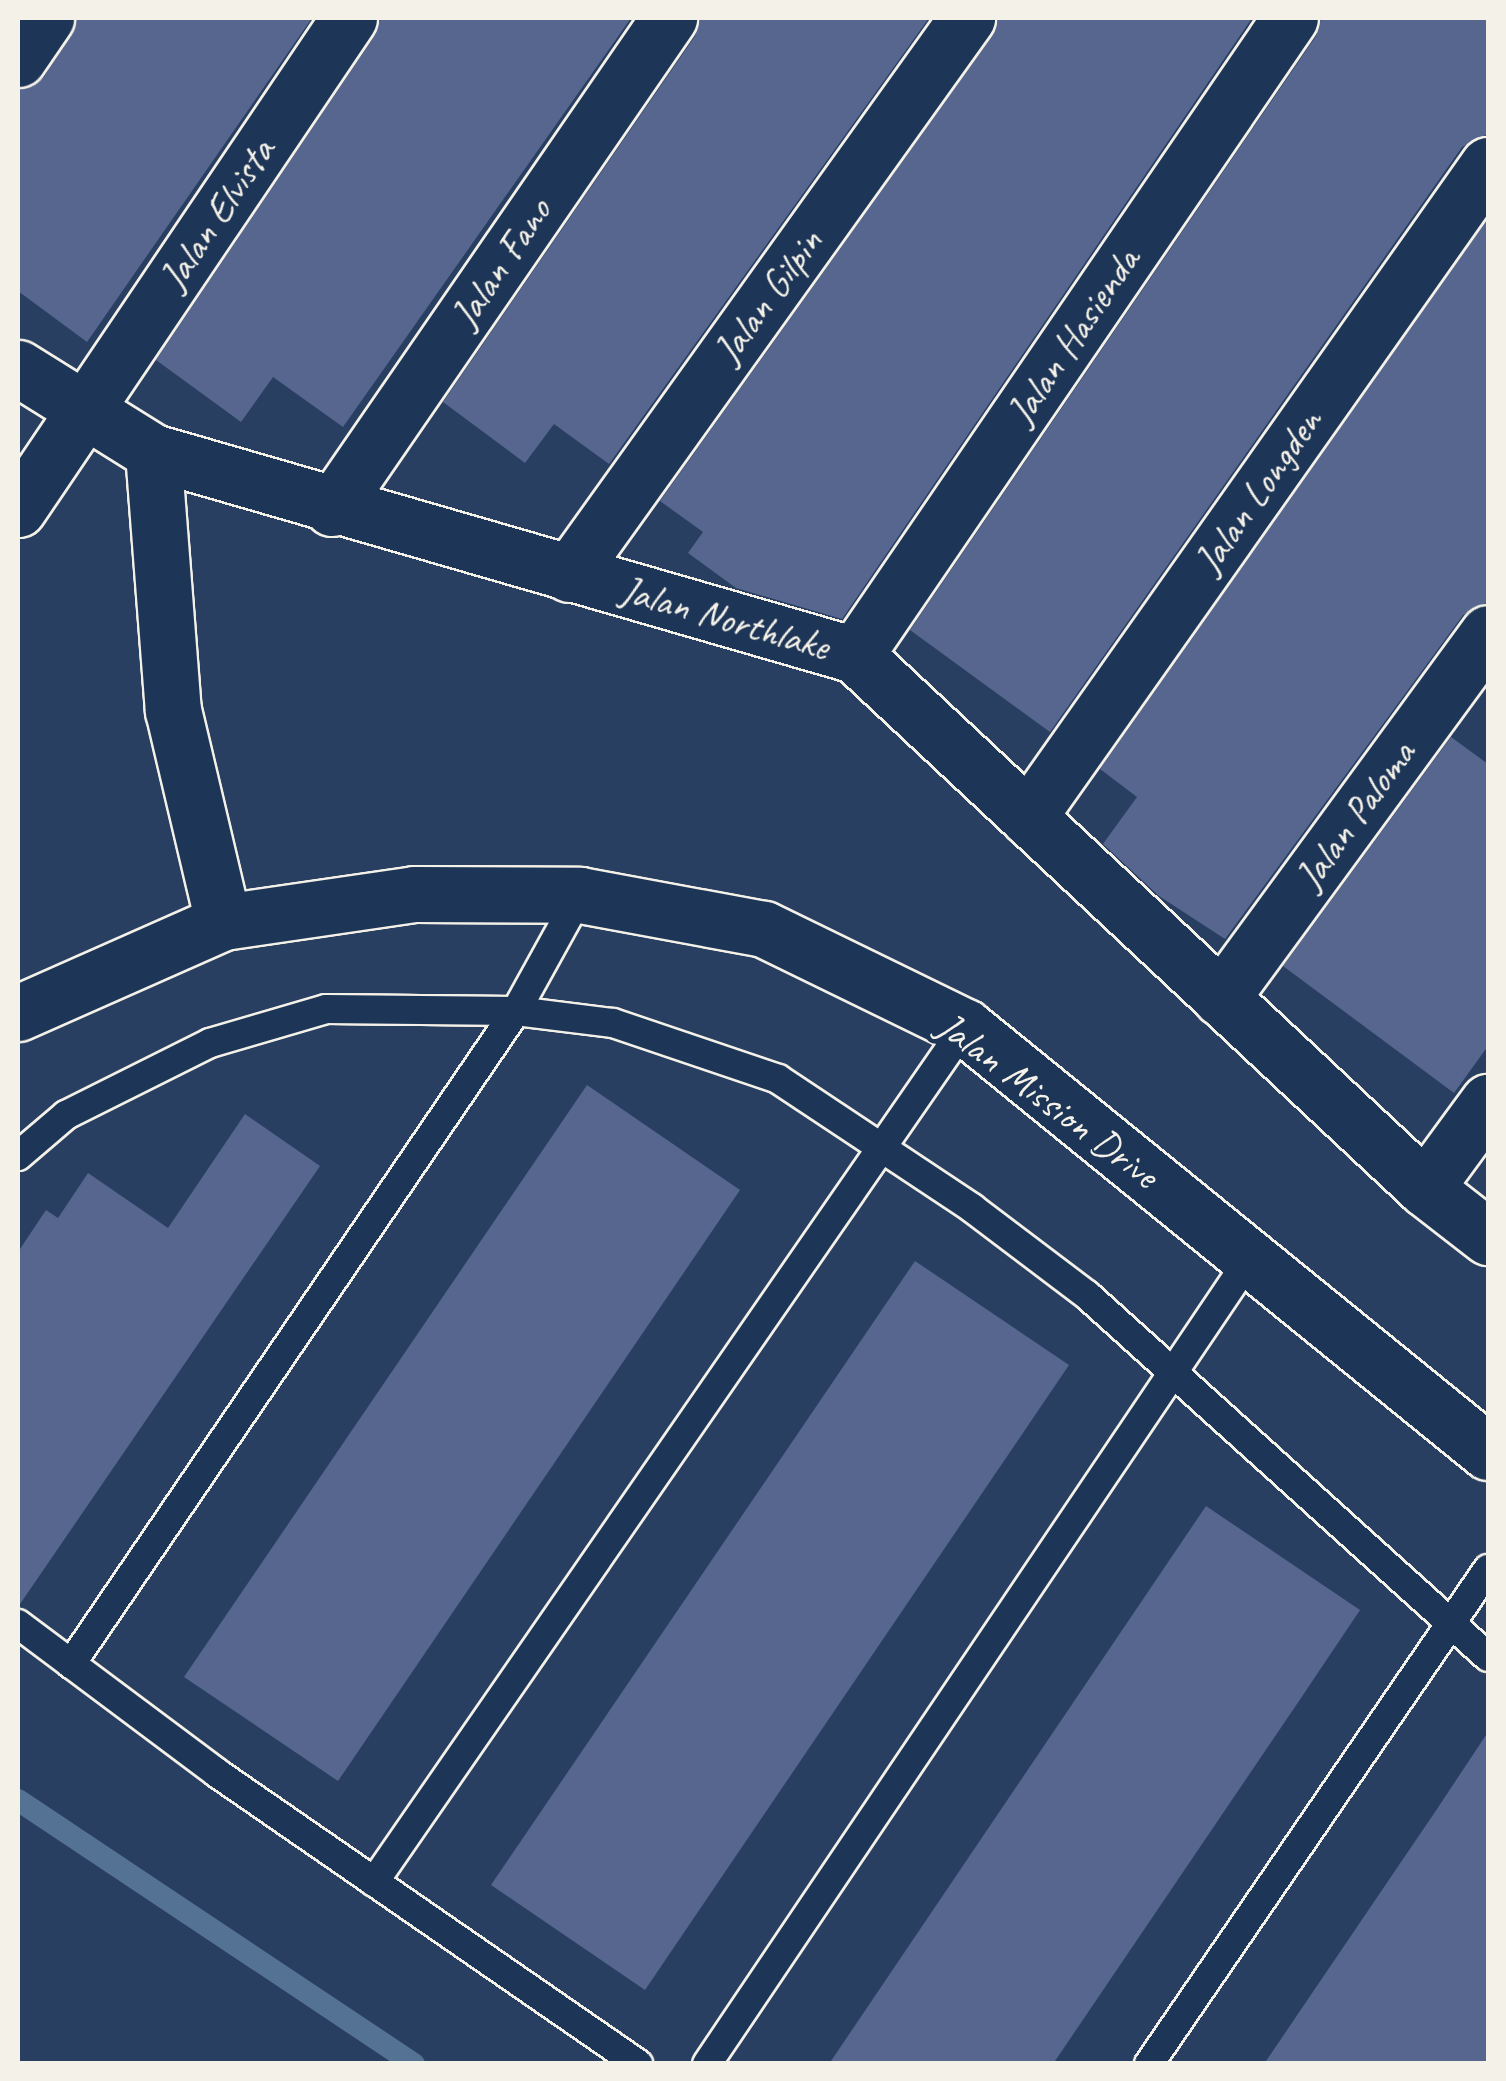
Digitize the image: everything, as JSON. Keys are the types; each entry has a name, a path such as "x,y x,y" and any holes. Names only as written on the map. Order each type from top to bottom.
{"street":[{"path":"18,59 46,18"},
{"name":"Jalan Elvista","path":"18,508 349,18"},
{"name":"Jalan Fano","path":"332,508 669,18"},
{"name":"Jalan Gilpin","path":"569,574 967,18"},
{"name":"Jalan Hasienda","path":"855,655 1290,18"},
{"name":"Jalan Longden","path":"1028,818 1488,165"},
{"name":"Jalan Northlake","path":"18,368 154,452 332,508 855,655 1426,1188 1488,1237"},
{"path":"154,452 173,710 223,922"},
{"name":"Jalan Paloma","path":"1221,998 1488,633"},
{"name":"Jalan Mission Drive","path":"18,1013 223,922 414,894 580,895 764,929 965,1027 1488,1452"},
{"path":"1426,1188 1488,1102"}],"lane":[{"path":"71,1664 516,1011 580,895"},
{"path":"18,1156 66,1115 210,1043 310,1014 516,1011 613,1023 778,1079 1087,1295 1488,1657"},
{"path":"374,1882 879,1146 965,1027"},
{"path":"707,2064 1250,1258"},
{"path":"1149,2064 1488,1569"},
{"path":"18,1624 374,1882 638,2064"}],"building":[{"path":"77,18 312,18 87,342 18,291 18,90 44,77"},
{"path":"380,18 631,18 343,427 273,377 241,422 156,360 375,35"},
{"path":"700,18 929,18 609,464 554,424 525,463 443,402 695,36"},
{"path":"998,18 1252,18 842,619 736,588 688,553 703,532 660,501 992,36"},
{"path":"1321,18 1488,18 1488,134 1462,147 1050,732 910,630 1316,36"},
{"path":"1488,218 1488,602 1463,615 1225,939 1159,896 1103,844 1137,797 1100,769"},
{"path":"1451,737 1488,764 1488,1046 1454,1093 1283,966"},
{"path":"587,1085 740,1190 338,1781 184,1677"},
{"path":"245,1114 320,1166 18,1607 18,1252 46,1210 58,1218 88,1173 168,1228"},
{"path":"915,1261 1069,1365 645,1990 491,1885"},
{"path":"1206,1506 1360,1610 1301,1698 1053,2064 829,2064"},
{"path":"1488,1732 1488,2064 1264,2064 1437,1809"}],"waterway":[{"path":"18,1800 414,2064"}]}
